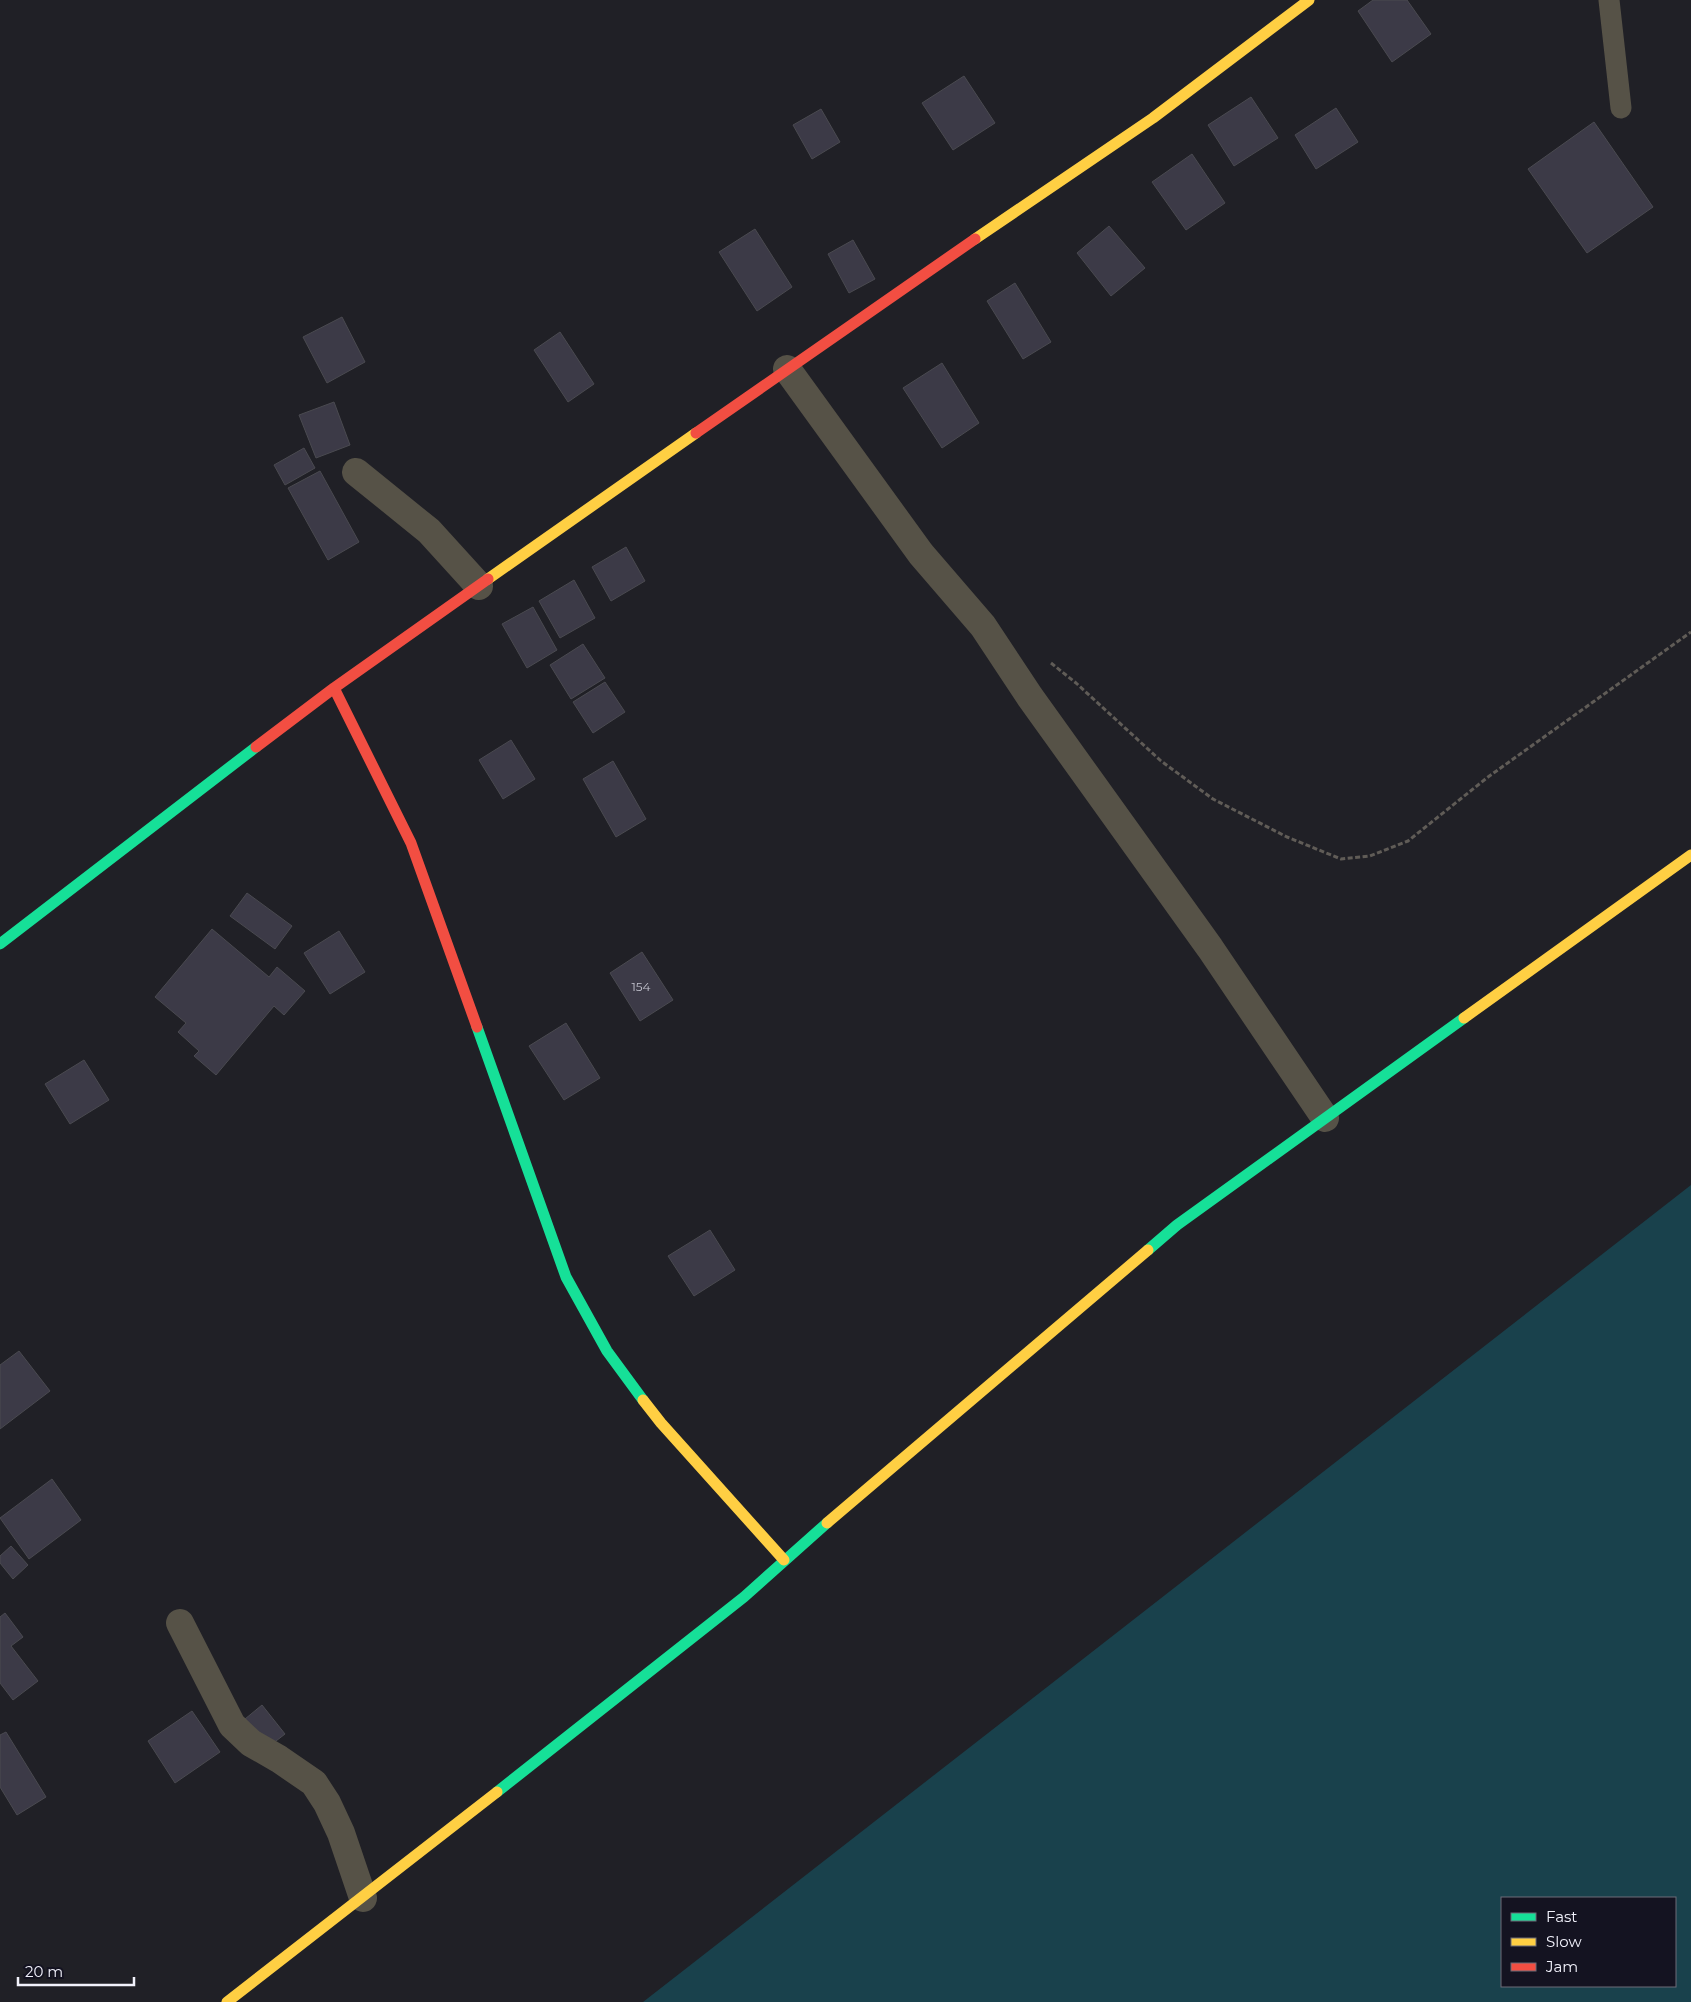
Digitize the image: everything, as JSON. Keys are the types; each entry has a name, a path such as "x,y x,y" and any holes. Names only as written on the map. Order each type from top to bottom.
{"street":[{"path":"0,944 334,688 787,368 1153,118 1309,0"},
{"path":"787,368 922,554 983,626 1030,697 1210,948 1325,1118"},
{"path":"356,472 429,531 479,586"},
{"path":"334,688 411,843 566,1277 607,1350 660,1424 784,1560"},
{"path":"227,2002 363,1898 744,1597 784,1560 1177,1225 1691,855"},
{"path":"180,1623 232,1725 251,1743 279,1759 314,1783 327,1803 341,1833 363,1898"}],"lane":[{"path":"1609,0 1621,108"}],"path":[{"path":"1045,659 1076,683 1161,761 1213,800 1287,837 1341,859 1370,856 1408,841 1488,778 1691,632"}],"water":[{"path":"1691,1185 1691,2002 643,2002"}],"building":[{"path":"1373,0 1407,0 1431,34 1392,62 1358,11"},
{"path":"964,76 995,123 953,150 922,103"},
{"path":"1251,97 1278,138 1234,166 1208,125"},
{"path":"1336,108 1358,142 1316,169 1295,135"},
{"path":"821,109 840,142 812,159 793,125"},
{"path":"1594,122 1653,207 1587,253 1528,169"},
{"path":"1192,154 1225,203 1186,230 1152,182"},
{"path":"1109,226 1145,268 1111,296 1077,253"},
{"path":"755,229 792,287 757,311 719,252"},
{"path":"853,240 875,279 849,293 828,254"},
{"path":"1015,283 1051,342 1023,359 987,301"},
{"path":"342,317 365,362 327,383 303,337"},
{"path":"560,332 594,384 568,402 534,350"},
{"path":"942,363 979,423 942,448 903,388"},
{"path":"334,402 350,445 316,458 299,415"},
{"path":"304,448 315,468 285,485 274,465"},
{"path":"320,471 359,542 328,560 288,488"},
{"path":"626,547 645,581 611,601 592,567"},
{"path":"574,580 595,618 560,638 539,601"},
{"path":"533,607 557,650 527,668 502,624"},
{"path":"583,644 605,678 571,699 550,665"},
{"path":"605,682 625,712 593,733 573,702"},
{"path":"511,740 535,779 503,799 479,760"},
{"path":"613,761 646,819 616,837 583,779"},
{"path":"247,893 292,926 275,949 230,916"},
{"path":"212,929 269,977 277,967 305,991 284,1015 274,1006 216,1075 194,1056 199,1051 178,1032 186,1023 155,997"},
{"path":"339,931 365,972 330,994 304,953"},
{"path":"642,952 673,1000 640,1021 610,973"},
{"path":"566,1023 600,1078 564,1100 529,1046"},
{"path":"84,1060 109,1100 70,1124 45,1084"},
{"path":"710,1230 735,1270 694,1296 668,1256"},
{"path":"19,1351 50,1391 0,1429 0,1365"},
{"path":"52,1479 81,1520 29,1559 0,1518"},
{"path":"11,1546 28,1565 13,1579 0,1563 0,1556"},
{"path":"5,1613 23,1637 11,1646 38,1681 13,1700 0,1683 0,1617"},
{"path":"262,1705 285,1734 267,1748 245,1719"},
{"path":"192,1711 220,1752 175,1783 148,1741"},
{"path":"6,1732 46,1797 17,1815 0,1787 0,1735"}],"traffic: fast":[{"path":"0,944 256,747"},
{"path":"1148,1250 1177,1225 1464,1018"},
{"path":"477,1027 566,1277 607,1351 643,1400"},
{"path":"497,1792 744,1597 827,1523"}],"traffic: slow":[{"path":"975,239 1153,118 1309,0"},
{"path":"488,579 696,433"},
{"path":"1464,1018 1691,855"},
{"path":"827,1523 1148,1250"},
{"path":"643,1400 661,1423 784,1560"},
{"path":"227,2002 497,1792"}],"traffic: jam":[{"path":"696,433 975,239"},
{"path":"256,747 334,688 488,579"},
{"path":"334,688 411,843 477,1027"}]}
